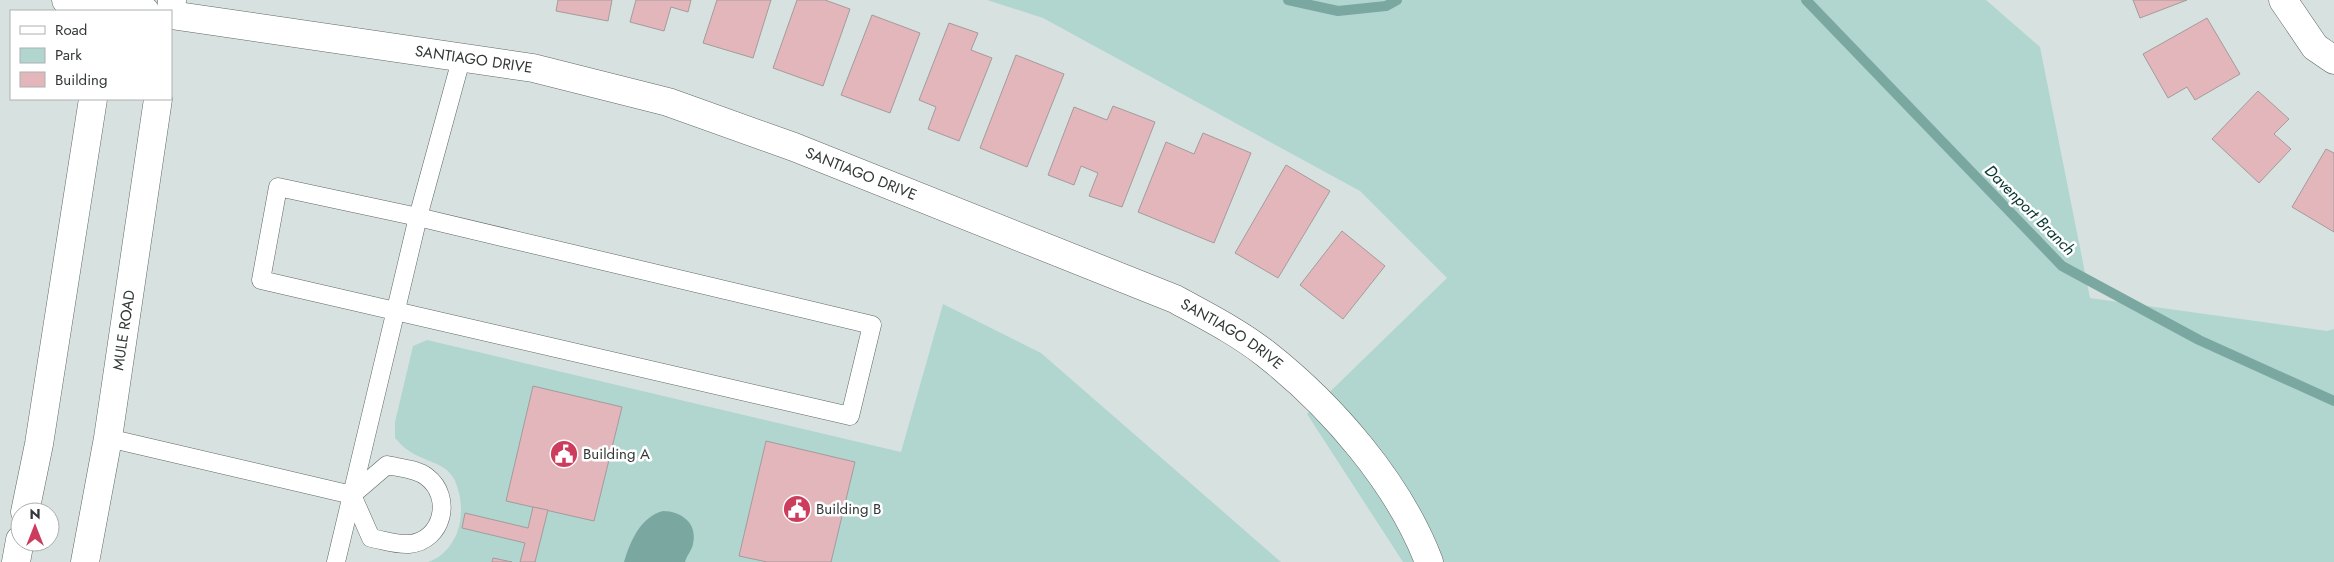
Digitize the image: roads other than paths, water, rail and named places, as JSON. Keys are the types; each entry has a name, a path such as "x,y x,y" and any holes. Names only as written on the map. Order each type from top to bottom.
{"street":[{"path":"66,0 137,10"},
{"path":"2283,0 2315,47 2334,60"},
{"name":"SANTIAGO DRIVE","path":"172,15 462,56 533,68 668,102 733,124 1175,299 1224,325 1266,354 1306,389 1340,423 1396,497 1422,544 1429,562"},
{"path":"28,502 62,303 93,100"},
{"name":"MULE ROAD","path":"85,562 108,438 158,100"}],"lane":[{"path":"336,562 418,217 462,56"},
{"path":"278,187 418,217 872,325 850,416 396,311 261,280 278,187"},
{"path":"108,438 352,495"},
{"path":"387,465 414,471 425,476 438,489 442,501 441,519 431,534 415,543 397,543 371,538 352,495 387,465"}],"waterway":[{"name":"Davenport Branch","path":"1288,0 1338,11 1386,6 1397,0"},
{"name":"Davenport Branch","path":"1806,0 2062,266 2199,340 2334,401"}],"place":[{"name":"Building A","path":"564,454"},
{"name":"Building B","path":"797,509"}]}
